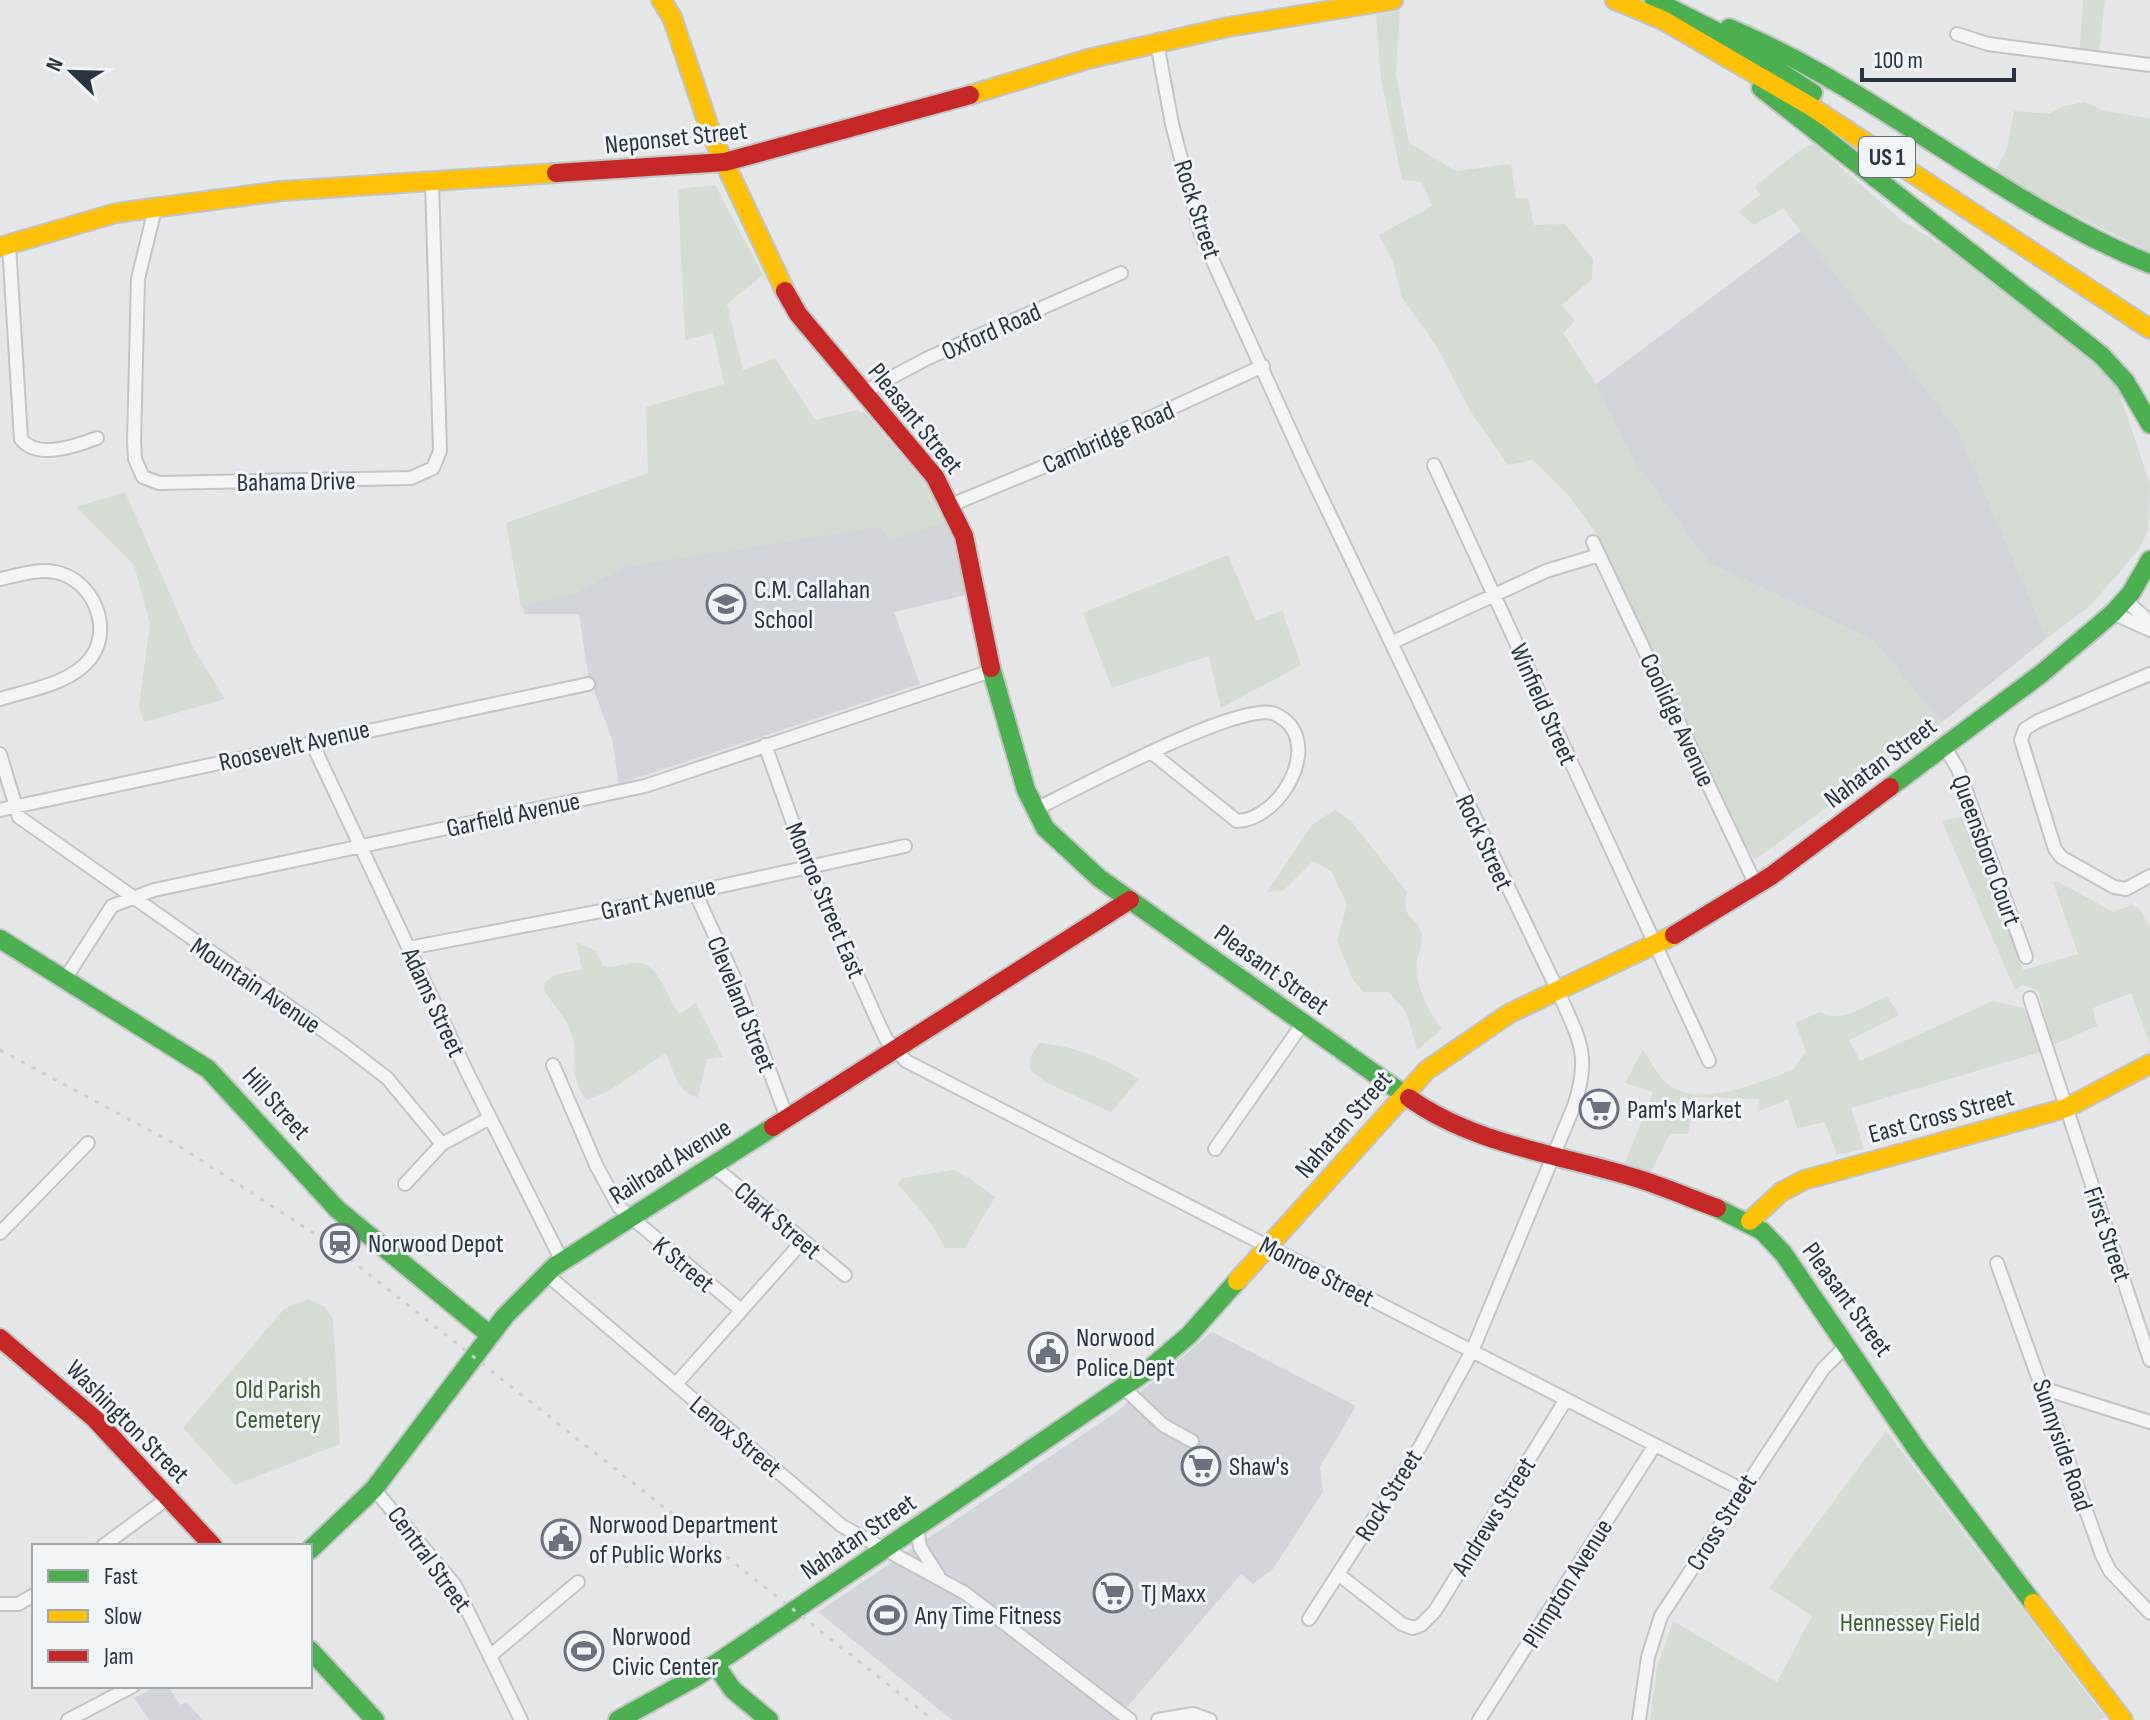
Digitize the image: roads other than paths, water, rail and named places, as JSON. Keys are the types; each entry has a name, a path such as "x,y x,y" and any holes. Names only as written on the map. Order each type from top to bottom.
{"street":[{"name":"Pleasant Street","path":"661,0 672,9 702,114 773,269 798,314 935,477 951,505 967,550 991,671 1011,747 1034,810 1045,828 1075,860 1401,1095 1448,1122 1643,1180 1750,1221 1783,1253 1848,1344 1918,1451 2123,1720"},
{"name":"Neponset Street","path":"5,246 84,221 152,207 315,188 725,162 930,107 1088,59 1157,43 1393,0"},
{"name":"US 1","path":"1615,0 1663,20 1810,106 2150,329"},
{"name":"US 1","path":"1654,0 1772,65 2150,315"},
{"path":"1675,9 1762,41 1790,56 2037,209 2121,254 2150,264"},
{"path":"1957,34 1988,44 2150,65"},
{"name":"Rock Street","path":"1157,43 1172,124 1201,235 1306,465 1557,989 1585,1066 1554,1155 1472,1351 1421,1445 1309,1619"},
{"path":"1719,52 1807,126 2101,355 2125,381 2150,424"},
{"name":"Bahama Drive","path":"152,207 153,217 138,279 134,441 135,459 143,477 159,483 411,478 433,468 440,451 432,182"},
{"path":"5,246 21,439 35,449 48,450 97,438"},
{"name":"Oxford Road","path":"862,393 928,358 1121,273"},
{"name":"Cambridge Road","path":"951,505 1045,466 1263,366"},
{"name":"Winfield Street","path":"1434,465 1709,1061"},
{"name":"Coolidge Avenue","path":"1593,542 1756,885"},
{"path":"1393,642 1546,571 1599,555"},
{"name":"Nahatan Street","path":"2123,602 2150,560"},
{"path":"0,579 42,571 69,577 92,598 99,610 101,625 100,638 89,661 67,677 0,699"},
{"name":"Nahatan Street","path":"618,1720 715,1664 1124,1388 1189,1335 1401,1095 1427,1070 1472,1037 1557,989 1656,943 1756,885 2041,674 2150,577"},
{"path":"2123,602 2150,622"},
{"path":"2123,602 2150,630"},
{"name":"Garfield Avenue","path":"65,979 112,906 130,899 171,886 645,786 991,671"},
{"path":"2150,674 2038,721 2025,729 2021,740 2055,849 2061,857 2114,887 2126,889 2150,876"},
{"name":"Roosevelt Avenue","path":"7,809 311,741 588,684"},
{"path":"1034,810 1152,753 1255,710 1278,714 1288,724 1299,751 1293,779 1283,792 1264,813 1237,821 1152,753"},
{"name":"Adams Street","path":"311,741 490,1118 562,1261"},
{"name":"Monroe Street East","path":"765,745 808,865 878,1022 895,1051"},
{"name":"Queensboro Court","path":"1944,746 1958,769 2026,957"},
{"path":"0,754 7,809"},
{"name":"Mountain Avenue","path":"7,809 38,834 387,1078 442,1144"},
{"name":"Grant Avenue","path":"409,948 571,918 905,846"},
{"name":"Cleveland Street","path":"694,890 738,986 787,1118"},
{"name":"Railroad Avenue","path":"312,1548 374,1489 490,1335 546,1274 562,1261 1130,900"},
{"name":"Hill Street","path":"0,939 218,1077 337,1209 490,1335"},
{"name":"First Street","path":"2030,998 2150,1360"},
{"path":"1215,1149 1303,1023"},
{"name":"Monroe Street","path":"895,1051 946,1084 1741,1489"},
{"name":"East Cross Street","path":"1750,1221 1781,1192 1804,1180 2066,1108 2150,1064"},
{"name":"K Street","path":"553,1065 597,1167 628,1217 741,1310"},
{"path":"405,1184 442,1144 490,1118"},
{"path":"0,1233 88,1143"},
{"name":"Clark Street","path":"712,1165 845,1275"},
{"path":"676,1384 802,1242"},
{"name":"Sunnyside Road","path":"1997,1263 2045,1389 2080,1499 2102,1555 2118,1580 2150,1613"},
{"name":"Lenox Street","path":"546,1274 842,1526 940,1577 1130,1720"},
{"name":"Washington Street","path":"0,1338 79,1403 211,1544"},
{"name":"Cross Street","path":"1639,1720 1648,1657 1661,1616 1741,1489 1823,1369 1848,1344"},
{"path":"1124,1388 1163,1425 1192,1441"},
{"path":"2045,1389 2150,1422"},
{"name":"Andrews Street","path":"1338,1574 1402,1624 1418,1627 1435,1611 1565,1401"},
{"name":"Plimpton Avenue","path":"1479,1720 1655,1445"},
{"name":"Central Street","path":"374,1489 455,1585 521,1720"},
{"path":"106,1544 168,1498"},
{"name":"Lenox Street","path":"917,1528 920,1547 940,1577"},
{"path":"490,1656 578,1582"},
{"path":"0,1604 18,1604 32,1596"},
{"path":"312,1652 375,1720"},
{"path":"715,1664 733,1690 769,1720"},
{"path":"68,1720 129,1688"},
{"path":"1158,1720 1193,1714 1210,1720"}],"railway":[{"path":"0,1050 179,1146 332,1245 933,1720"}],"place":[{"name":"C.M. Callahan School","path":"726,604"},
{"name":"Pam's Market","path":"1599,1109"},
{"name":"Norwood Depot","path":"340,1243"},
{"name":"Norwood Police Dept","path":"1048,1352"},
{"name":"Shaw's","path":"1201,1466"},
{"name":"Norwood Department of Public Works","path":"561,1539"},
{"name":"TJ Maxx","path":"1113,1593"},
{"name":"Any Time Fitness","path":"887,1615"},
{"name":"Norwood Civic Center","path":"584,1651"}],"park label":[{"name":"Old Parish Cemetery","path":"278,1404"},
{"name":"Hennessey Field","path":"1910,1622"}]}
